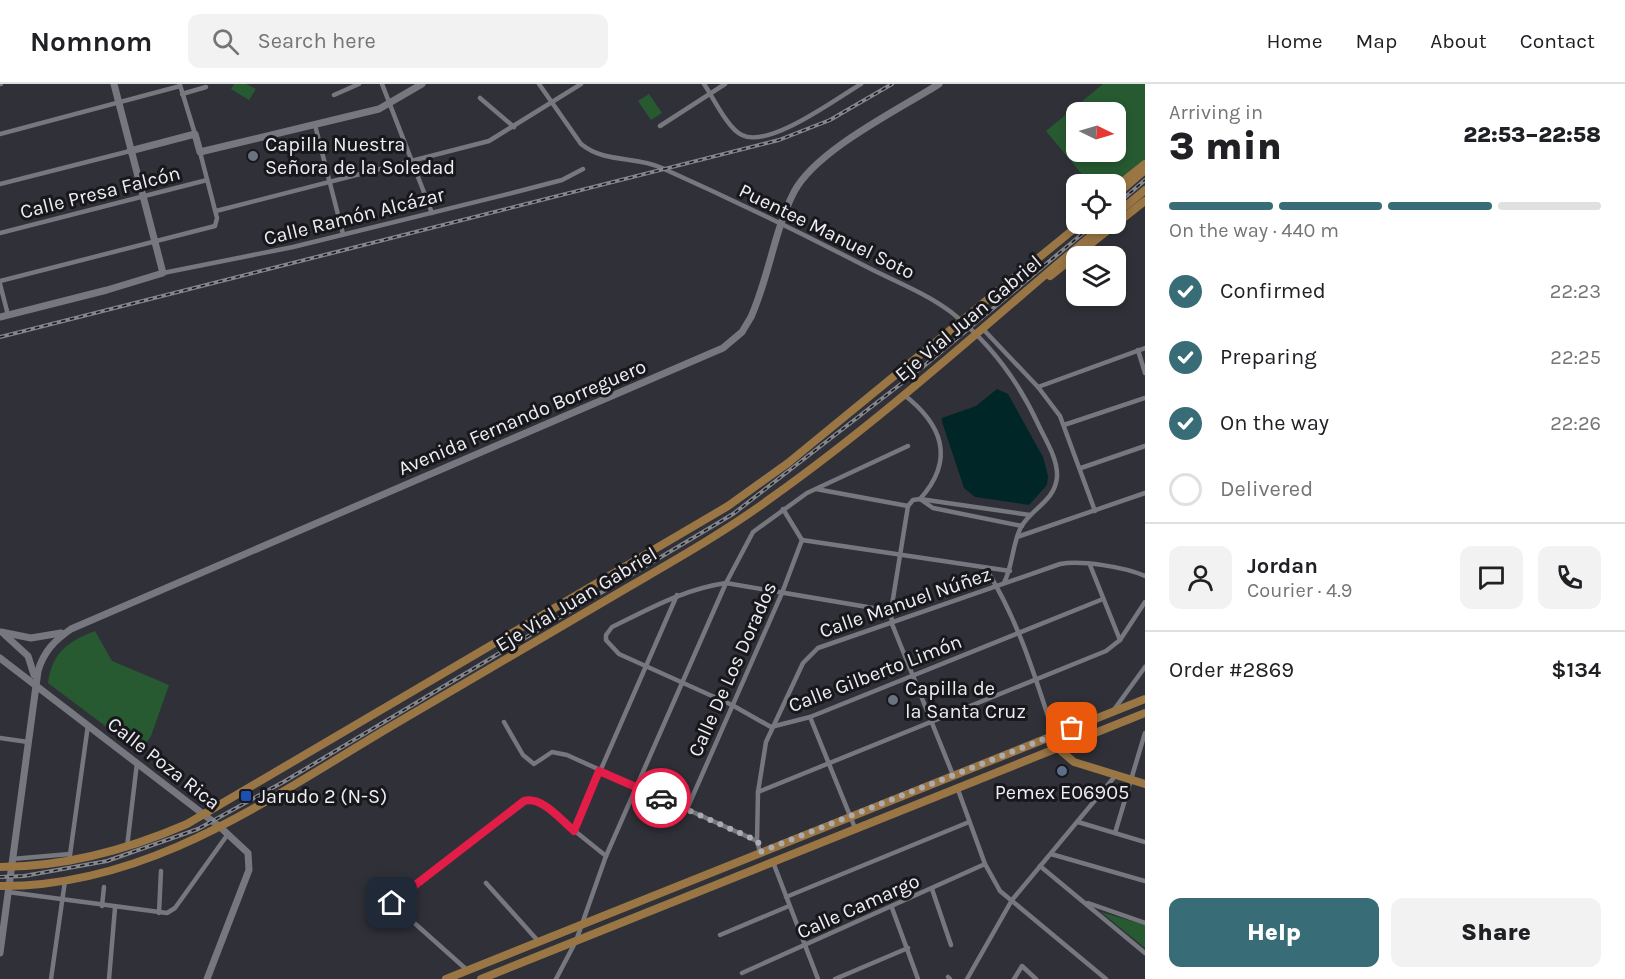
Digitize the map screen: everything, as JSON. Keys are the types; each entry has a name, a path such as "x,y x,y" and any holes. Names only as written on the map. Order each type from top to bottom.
{"main road":[{"path":"0,317 107,291 163,273 114,84"},
{"path":"130,151 195,134 200,152 389,106 422,84"},
{"name":"Avenida Fernando Borreguero","path":"35,687 38,670 47,650 71,629 723,348 741,332 751,317 788,205 808,172 831,152 939,84"},
{"path":"1126,179 1145,164"},
{"path":"1126,186 1145,170"},
{"path":"1126,206 1145,190"},
{"path":"1031,287 1056,272 1145,201"},
{"path":"1037,260 1066,230"},
{"name":"Eje Vial Juan Gabriel","path":"0,867 11,863 70,858 126,848 204,816 728,506 788,463 1068,234"},
{"name":"Eje Vial Juan Gabriel","path":"5,888 65,880 152,859 220,827 736,522 803,475 1093,234"},
{"path":"0,631 17,636 40,638 71,629"},
{"path":"0,631 28,657 34,670 35,687 11,863 5,888 0,953"},
{"name":"Calle Poza Rica","path":"0,658 220,827 244,848 250,857 250,866 207,979"},
{"path":"446,979 1145,699"},
{"path":"481,979 1145,713"},
{"path":"1054,735 1058,747 1074,762 1145,784"}],"street":[{"path":"334,95 359,84"},
{"path":"382,84 432,213"},
{"name":"Puentee Manuel Soto","path":"539,84 581,144 595,153 608,159 649,162 782,223 948,310 1012,376 1057,467 1056,483 1051,496 1030,515 1022,526 1017,537 1010,571 1004,583"},
{"path":"216,211 483,143 514,127 581,84"},
{"path":"704,84 731,126 741,135 753,138 799,124 825,104 861,84"},
{"path":"660,126 725,84"},
{"path":"0,134 180,85 195,134"},
{"path":"182,94 206,87"},
{"path":"480,98 514,127"},
{"path":"315,125 343,234"},
{"path":"0,184 130,151"},
{"path":"8,315 0,283 213,227 218,221 200,152"},
{"name":"Calle Ramón Alcázar","path":"163,273 260,254 432,213 562,180 583,169"},
{"name":"Calle Presa Falcón","path":"0,233 207,180"},
{"path":"982,328 1038,387 1064,425 1095,511"},
{"path":"1038,387 1145,348"},
{"path":"1138,350 1145,373"},
{"path":"903,394 927,414 940,437 942,449 936,478 920,499"},
{"path":"1064,425 1145,398"},
{"path":"556,979 583,924 606,856 726,584 753,532 783,509 816,489 908,446"},
{"path":"1081,468 1145,446"},
{"path":"816,489 908,506"},
{"path":"1017,537 1145,493"},
{"path":"920,499 933,508 1022,526"},
{"path":"953,775 892,624 891,611 908,506 914,500 920,499 1030,515"},
{"path":"783,509 802,540 1010,571"},
{"name":"Calle De Los Dorados","path":"687,809 782,593 802,540"},
{"name":"Calle Manuel Núñez","path":"760,852 758,792 763,754 771,727 810,654 818,648 1060,564 1127,570 1145,576"},
{"path":"1090,565 1120,640"},
{"path":"986,569 998,586 1036,679 1054,735"},
{"path":"574,831 677,595 703,587 726,584 891,611"},
{"name":"Calle Gilberto Limón","path":"677,595 612,627 606,635 613,650 732,705 771,727 810,717 1103,599"},
{"path":"758,792 1100,654 1120,640 1145,602"},
{"path":"1111,714 1145,667"},
{"path":"810,717 855,828"},
{"path":"504,722 523,755 534,764 552,752 559,753 758,841"},
{"name":"Calle Poza Rica","path":"70,858 88,725"},
{"path":"1115,833 1145,733"},
{"path":"0,738 28,742"},
{"path":"126,848 137,763"},
{"path":"969,977 1011,900 1116,775"},
{"path":"957,787 995,885 1106,979"},
{"path":"467,970 392,903 524,801 533,800 606,856"},
{"path":"786,897 969,822"},
{"path":"1078,822 1145,842"},
{"path":"5,888 62,900 159,913 174,908 228,834"},
{"path":"1051,854 1145,881"},
{"path":"773,862 818,979"},
{"name":"Calle Camargo","path":"742,973 932,890 985,864"},
{"path":"1040,866 1145,953"},
{"path":"159,913 161,871"},
{"path":"51,979 65,880"},
{"path":"486,883 539,942"},
{"path":"102,906 104,887"},
{"path":"932,890 951,945"},
{"path":"1084,902 1145,922"},
{"path":"720,935 789,906"},
{"path":"109,979 115,908"},
{"path":"891,908 918,979"},
{"path":"836,979 908,948"},
{"path":"1014,979 1022,966 1036,979"}],"green space":[{"path":"234,84 246,84 256,89 249,100 231,89"},
{"path":"1103,84 1145,84 1145,159 1126,174 1082,174 1072,162 1126,162 1126,102 1081,102"},
{"path":"649,94 662,113 651,120 638,101"},
{"path":"1066,115 1066,155 1046,131"},
{"path":"95,631 112,661 169,685 151,736 140,752 48,683 53,663 63,649 77,639"},
{"path":"1101,912 1145,925 1145,948"}],"shaded area":[{"path":"997,389 1008,394 1043,457 1048,476 1047,485 1029,505 975,497 964,488 942,422 942,418 976,406"}],"railway":[{"path":"0,337 779,140 830,120 892,84"},
{"path":"1126,196 1145,180"},
{"path":"0,877 24,876 107,861 198,829 285,781 733,514 924,366 1082,234"}],"way so far":[{"path":"661,798 758,841 760,852 1072,728"}],"place":[{"name":"Capilla Nuestra Señora de la Soledad","path":"253,156"},
{"name":"Capilla de la Santa Cruz","path":"893,700"},
{"name":"Pemex E06905","path":"1062,771"},
{"name":"Jarudo 2 (N-S)","path":"246,796"}],"route":[{"path":"392,903 524,801 533,800 540,803 574,831 599,771 661,798"}]}
